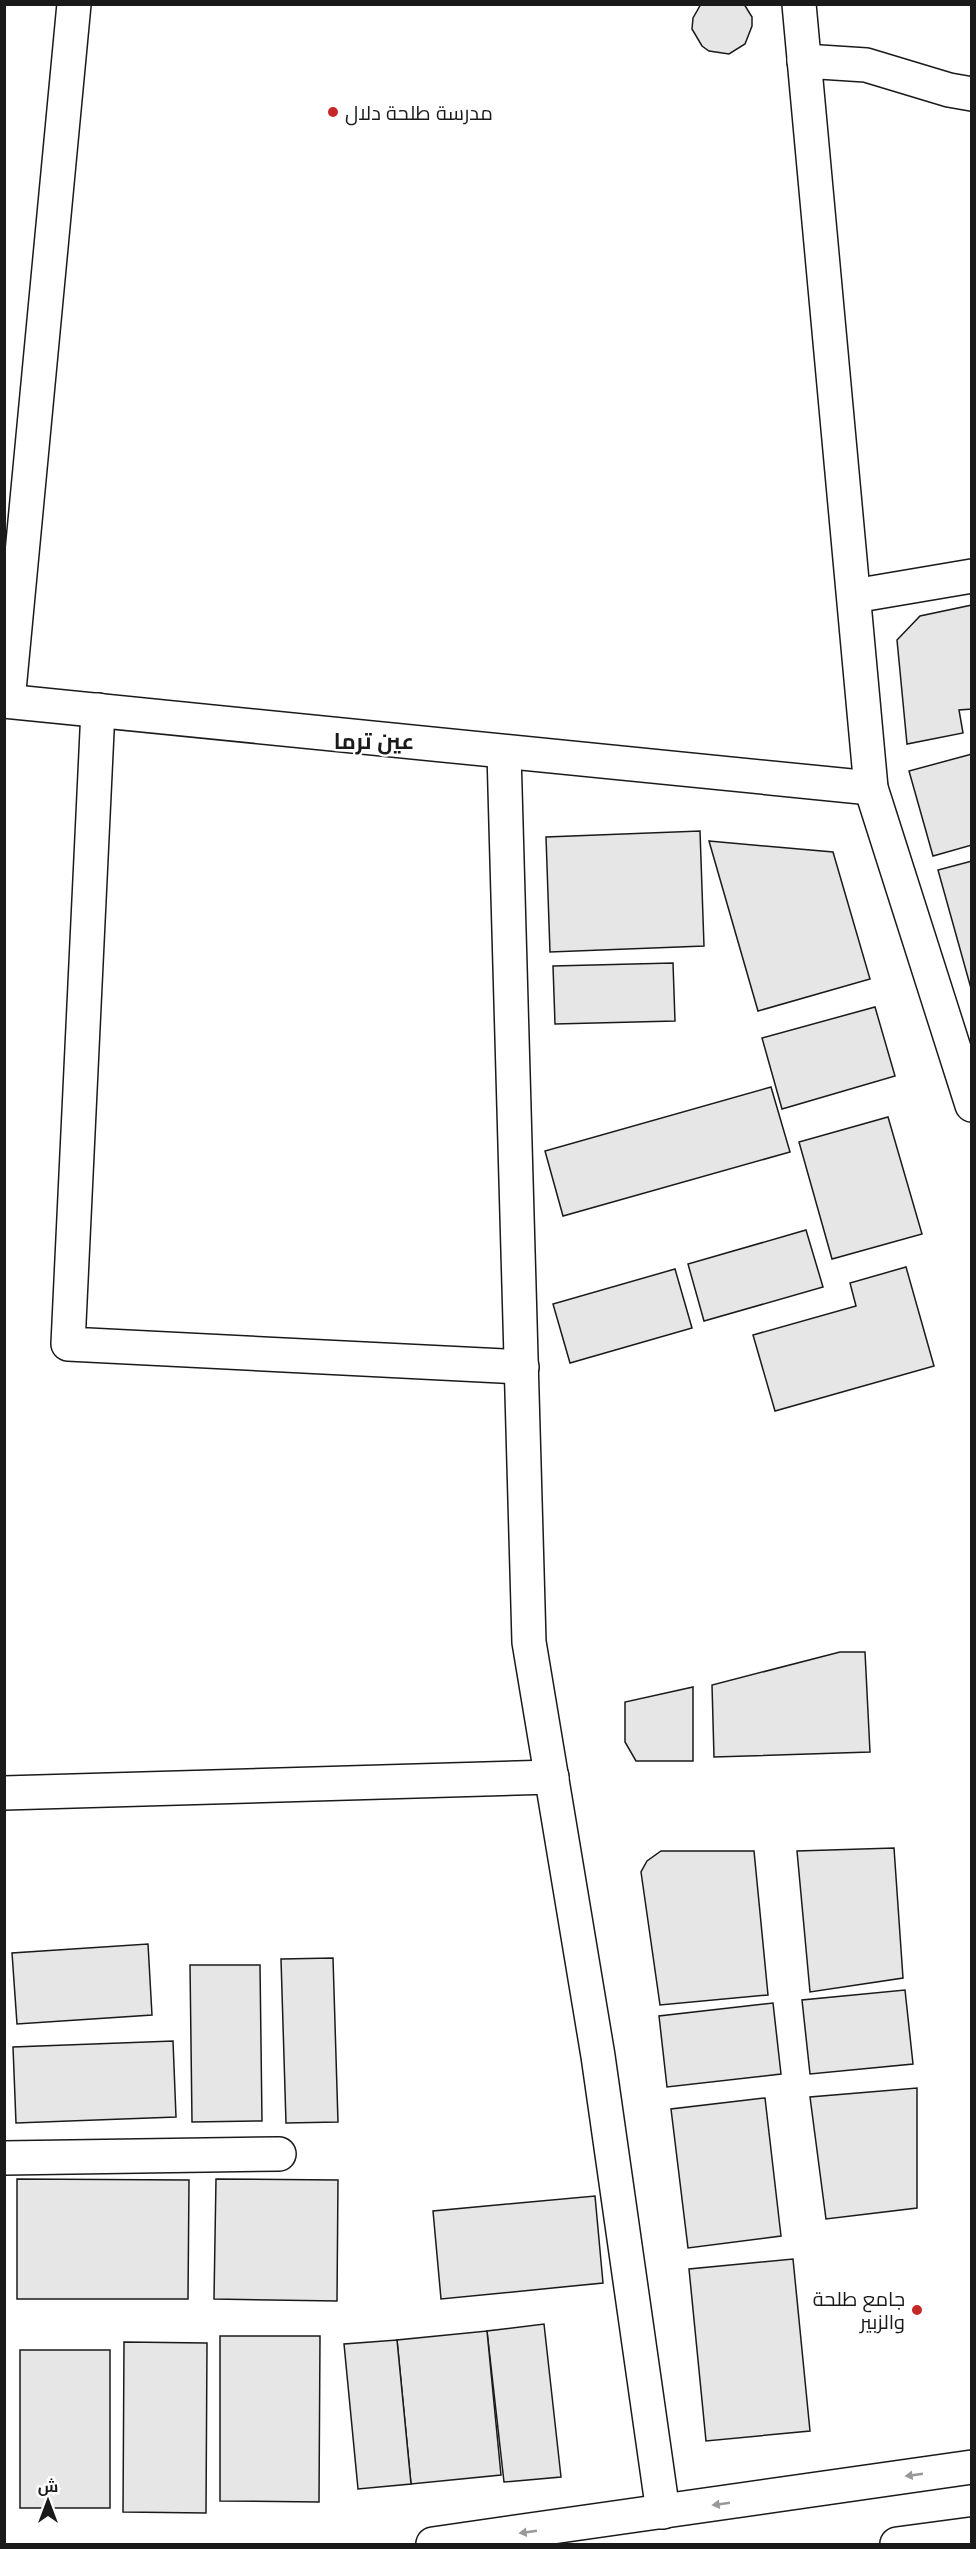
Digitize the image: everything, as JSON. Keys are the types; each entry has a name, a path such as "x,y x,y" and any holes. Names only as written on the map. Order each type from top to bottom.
{"street":[{"path":"74,4 7,701 504,753 871,788"},
{"path":"799,4 871,788 972,1105"},
{"path":"804,61 866,65 949,90 972,94"},
{"path":"854,596 972,576"},
{"path":"98,710 68,1344 522,1367"},
{"path":"504,753 529,1642 599,2067 663,2512"},
{"path":"4,1793 552,1777"},
{"path":"4,2158 279,2154"},
{"path":"433,2544 972,2467"},
{"path":"897,2544 972,2534"}],"building":[{"path":"701,4 744,4 752,17 752,26 745,44 729,54 709,51 702,46 692,29 693,18"},
{"path":"972,605 972,709 959,710 963,733 907,744 897,640 920,616"},
{"path":"972,754 972,845 933,856 909,771"},
{"path":"700,831 704,946 550,952 546,837"},
{"path":"709,841 833,852 870,979 758,1011"},
{"path":"972,861 972,992 938,870"},
{"path":"673,963 675,1021 555,1024 553,966"},
{"path":"875,1007 895,1076 782,1109 762,1038"},
{"path":"771,1087 790,1152 563,1216 545,1151"},
{"path":"888,1117 922,1234 832,1259 799,1142"},
{"path":"806,1230 823,1287 704,1321 688,1264"},
{"path":"906,1267 934,1366 775,1411 753,1335 856,1306 850,1283"},
{"path":"675,1269 692,1328 570,1363 553,1304"},
{"path":"840,1652 865,1652 870,1752 714,1757 712,1685"},
{"path":"693,1687 693,1761 636,1761 625,1742 625,1702"},
{"path":"894,1848 903,1978 810,1992 797,1851"},
{"path":"661,1851 754,1851 768,1995 660,2005 641,1872 647,1861"},
{"path":"148,1944 152,2015 17,2024 12,1953"},
{"path":"333,1958 338,2122 286,2123 281,1959"},
{"path":"190,1965 260,1965 262,2121 192,2122"},
{"path":"905,1990 913,2064 810,2074 802,2000"},
{"path":"773,2003 781,2074 667,2087 659,2016"},
{"path":"173,2041 176,2117 16,2123 13,2047"},
{"path":"917,2088 917,2208 826,2219 810,2097"},
{"path":"765,2098 781,2236 688,2248 671,2109"},
{"path":"17,2179 189,2180 188,2299 17,2299"},
{"path":"216,2179 338,2180 337,2301 214,2299"},
{"path":"595,2196 603,2283 441,2299 433,2211"},
{"path":"793,2259 810,2431 706,2441 689,2269"},
{"path":"544,2324 561,2477 504,2482 487,2331"},
{"path":"487,2331 501,2475 411,2484 397,2340"},
{"path":"220,2336 320,2336 319,2502 220,2501"},
{"path":"397,2340 411,2484 358,2489 344,2344"},
{"path":"124,2342 207,2343 206,2513 123,2512"},
{"path":"20,2350 110,2350 110,2508 20,2508"}],"place":[{"name":"مدرسة طلحة دلال","path":"333,112"},
{"name":"جامع طلحة والزبير","path":"917,2310"}],"district":[{"name":"عين ترما","path":"374,740"}]}
